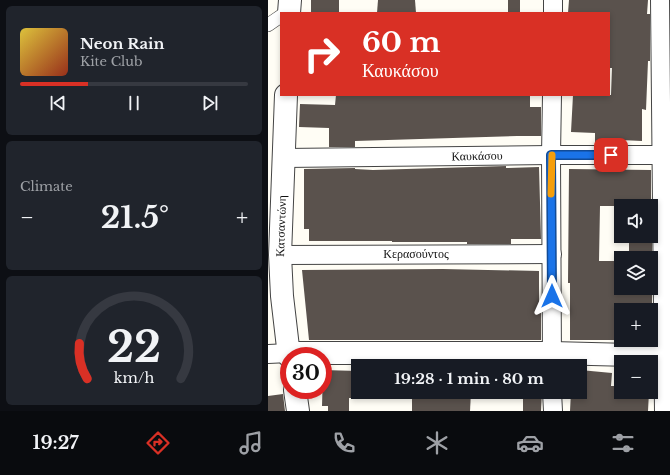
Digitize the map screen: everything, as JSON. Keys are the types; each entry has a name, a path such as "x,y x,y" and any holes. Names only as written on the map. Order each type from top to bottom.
{"street":[{"path":"553,0 553,12"},
{"path":"660,0 666,155 667,356 664,411"},
{"path":"268,25 280,16"},
{"name":"Κατσαντώνη","path":"281,347 276,268 284,158 286,96"},
{"path":"552,96 552,359"},
{"name":"Καυκάσου","path":"284,158 666,155"},
{"name":"Κερασούντος","path":"276,268 552,254"},
{"path":"332,356 498,359"},
{"path":"581,359 667,356"},
{"path":"296,399 298,411"},
{"path":"552,399 553,411"}],"building":[{"path":"311,0 339,0 339,12 311,12"},
{"path":"378,0 415,0 416,12 377,12"},
{"path":"508,0 520,0 520,12 508,12"},
{"path":"569,0 648,0 647,14 650,14 650,61 648,61 646,110 642,109 642,141 621,140 621,144 595,142 595,133 571,132 573,96 610,96 612,68 610,68 610,12 568,12"},
{"path":"336,96 530,96 530,107 541,107 541,136 355,141 355,147 329,147 329,128 299,127 300,104 335,105"},
{"path":"506,166 506,168 539,167 541,239 511,239 511,244 467,244 467,242 309,241 309,229 304,229 304,169 355,168 373,170"},
{"path":"569,169 651,170 651,199 614,199 614,206 600,206 599,261 614,261 614,295 652,295 652,303 614,303 614,340 570,340 570,283 568,283"},
{"path":"629,243 652,243 652,251 629,251"},
{"path":"443,269 539,271 541,340 309,340 302,270"},
{"path":"332,370 351,371 351,398 349,398 349,411 328,411 328,406 322,406 322,399 332,399"},
{"path":"587,371 612,373 611,386 614,386 614,399 649,399 648,411 570,411 571,399 587,399"},
{"path":"280,394 280,399 284,399 285,411 268,411 268,396"},
{"path":"412,399 471,399 470,411 412,411"},
{"path":"523,399 542,399 541,411 523,411"}],"slow traffic":[{"path":"551,194 552,155"}],"route":[{"path":"552,296 551,155 611,155"}]}
